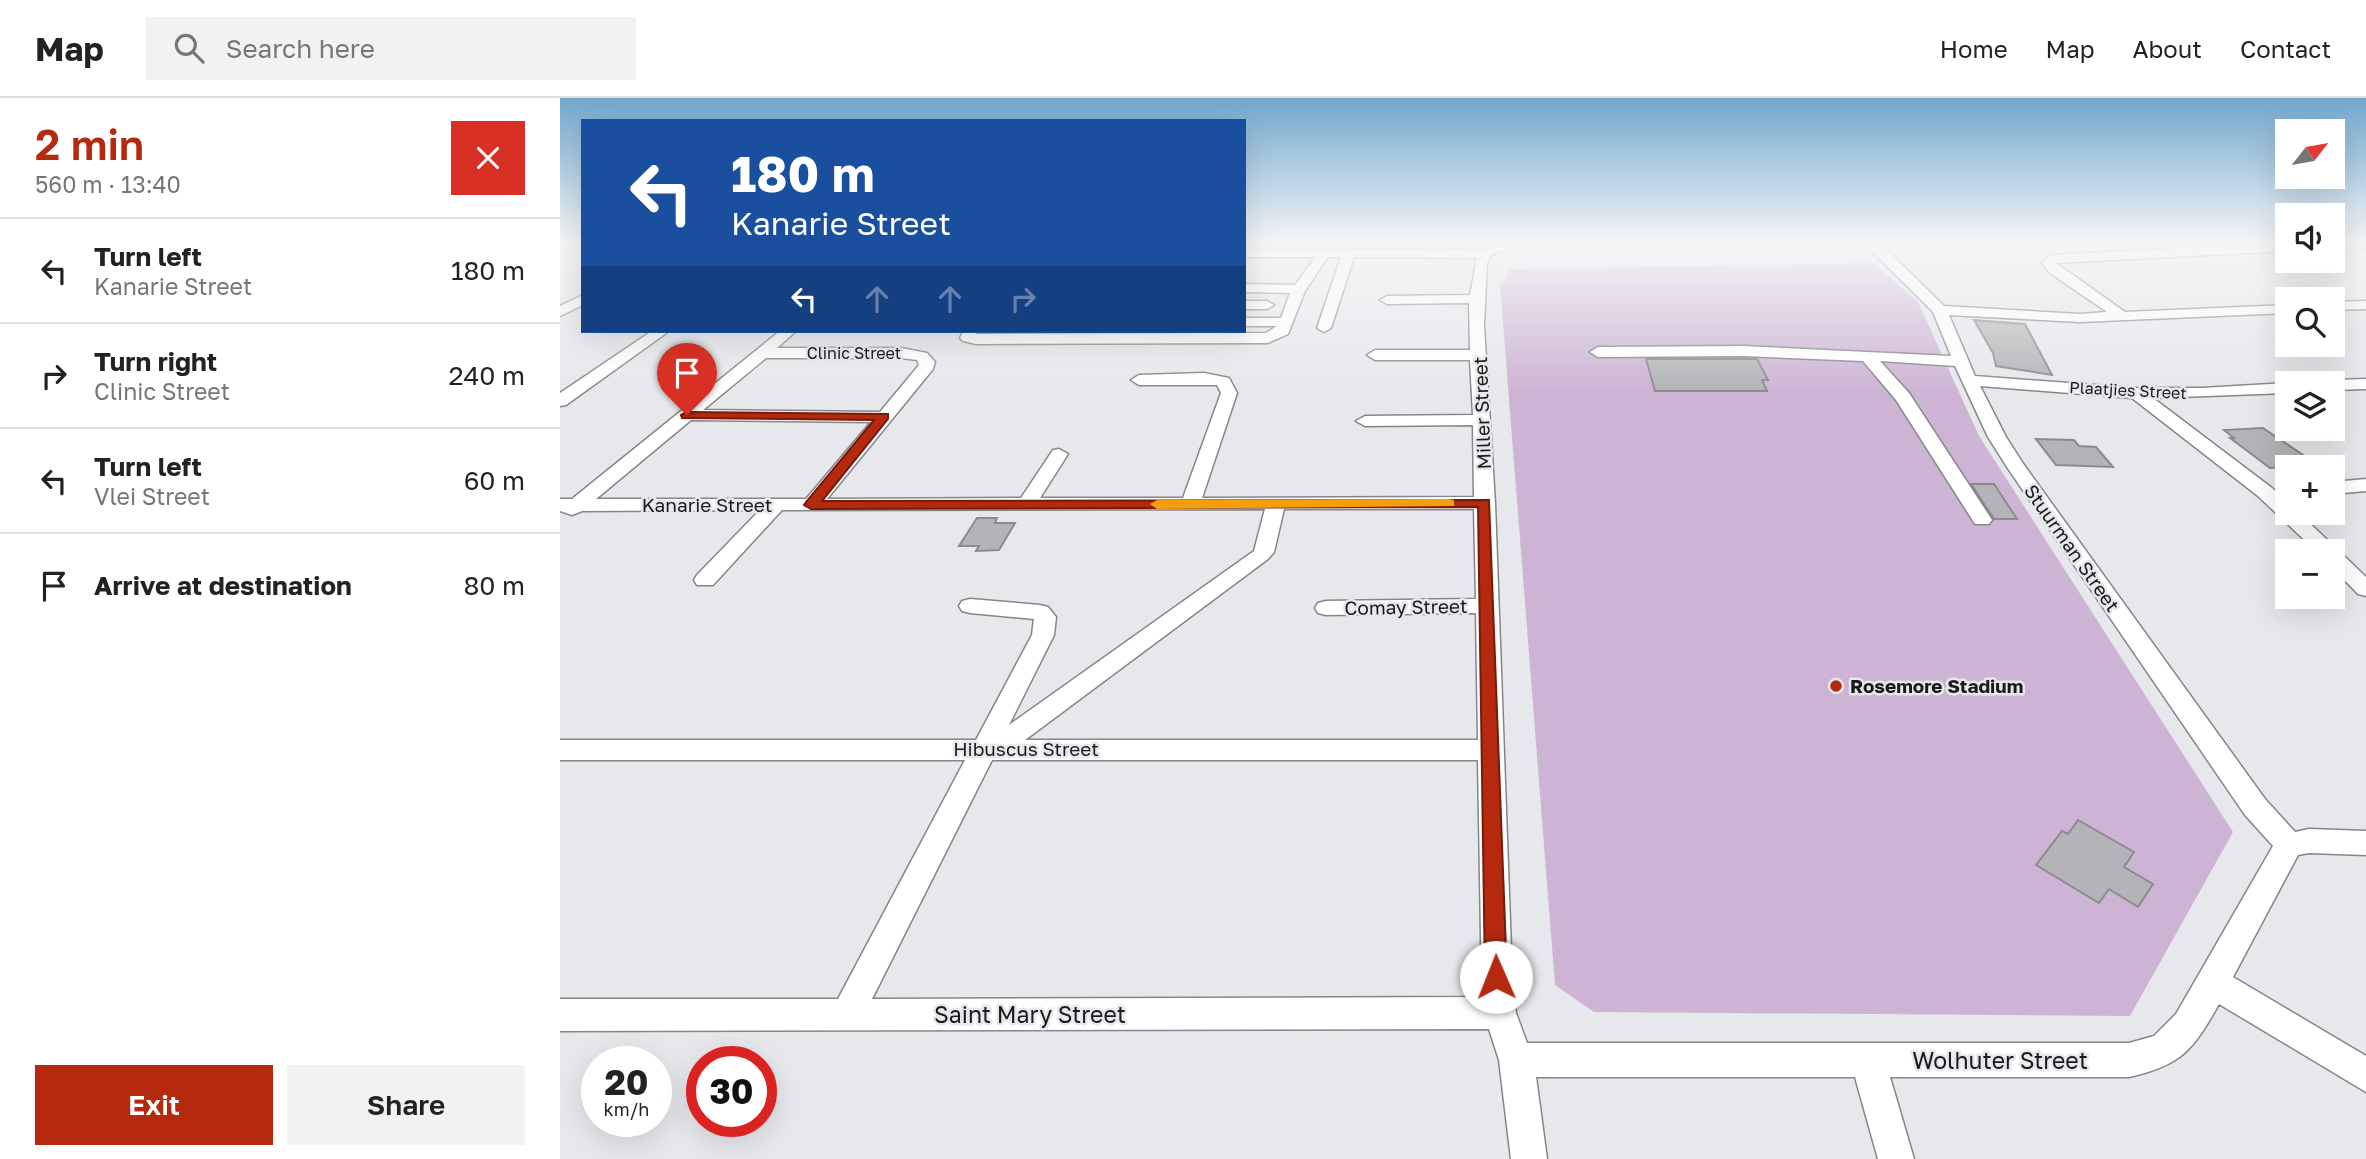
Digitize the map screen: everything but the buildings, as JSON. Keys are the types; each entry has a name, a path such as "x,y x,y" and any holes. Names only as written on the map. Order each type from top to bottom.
{"street":[{"path":"969,333 968,338 976,339 1127,333 1268,338 1280,334 1298,293"},
{"path":"1324,328 1336,293"},
{"name":"Miller Street","path":"1477,293 1485,503 1496,977 1500,1013 1516,1060 1529,1159"},
{"name":"Stuurman Street","path":"1922,293 1940,310 1965,371 1997,437 2064,538 2255,807 2289,845"},
{"path":"2087,293 2122,316"},
{"path":"560,295 581,297"},
{"path":"560,312 581,298"},
{"path":"1387,300 1476,299"},
{"path":"1246,305 1267,309 1246,312"},
{"path":"2345,306 2366,305"},
{"path":"1940,310 2080,318 2275,310"},
{"path":"1246,322 1286,322"},
{"path":"560,401 659,333"},
{"path":"560,519 568,505 687,415 787,333"},
{"path":"1177,334 1199,333"},
{"name":"Plaatjies Street","path":"1598,352 1743,351 1867,356 2136,393 2275,389"},
{"name":"Clinic Street","path":"762,354 901,353 922,356 927,362 927,366 811,505"},
{"path":"1375,355 1480,355"},
{"path":"1867,356 1909,406 1982,520"},
{"path":"1139,380 1204,378 1223,381 1227,386 1229,393 1190,505"},
{"path":"2345,385 2366,384"},
{"path":"2136,393 2265,492 2315,539"},
{"path":"687,415 883,417"},
{"path":"1365,421 1481,420"},
{"path":"1026,505 1059,454"},
{"path":"2345,487 2366,485"},
{"path":"2265,492 2275,492"},
{"name":"Kanarie Street","path":"568,505 1485,503"},
{"path":"991,749 1261,555 1276,504"},
{"path":"705,580 776,505"},
{"path":"2345,568 2366,589"},
{"path":"847,1015 991,749 1043,635 1045,617 1032,610 970,606"},
{"name":"Comay Street","path":"1326,608 1487,606"},
{"name":"Hibuscus Street","path":"560,750 1492,750"},
{"path":"2289,845 2309,841 2366,843"},
{"name":"Wolhuter Street","path":"1516,1060 2129,1060 2148,1056 2168,1047 2178,1037 2213,983 2273,869 2289,845"},
{"path":"2213,983 2366,1075"},
{"name":"Saint Mary Street","path":"560,1015 1500,1013"},
{"path":"1868,1061 1896,1159"}],"shaded area":[{"name":"Rosemore Stadium","path":"1501,293 1907,293 1918,302 1979,436 2233,832 2130,1016 1594,1012 1555,985"}],"slow traffic":[{"path":"1157,504 1449,503"}],"place":[{"name":"Rosemore Stadium","path":"1836,686"}],"route":[{"path":"687,415 883,417 811,505 1485,503 1496,977"}]}
